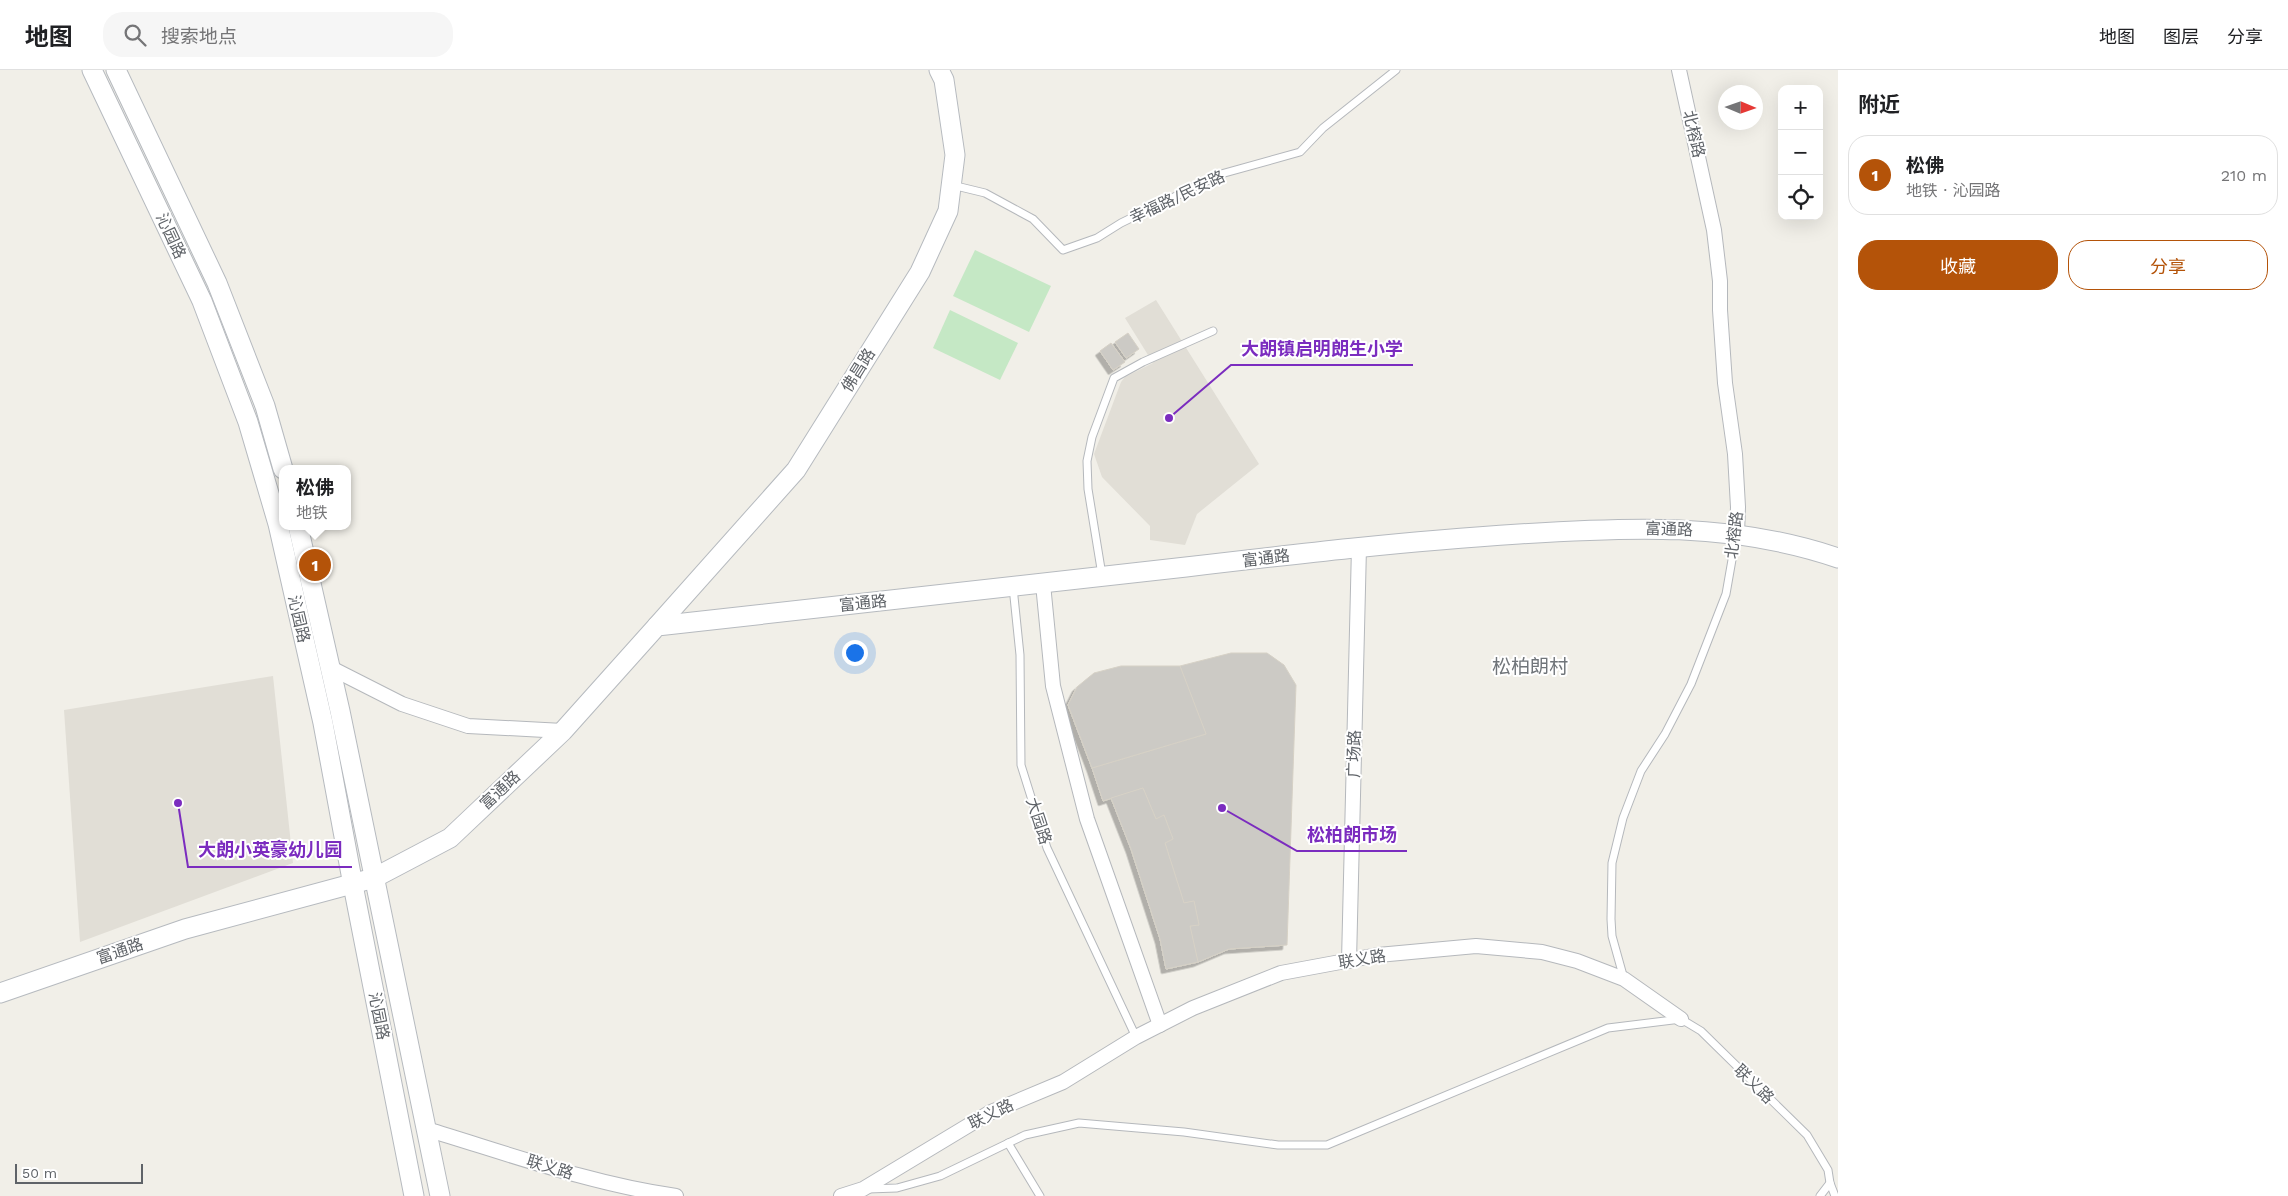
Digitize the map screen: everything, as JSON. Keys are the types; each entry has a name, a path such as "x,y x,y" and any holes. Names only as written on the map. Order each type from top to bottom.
{"street":[{"name":"沁园路","path":"92,70 202,300 248,422 279,528"},
{"name":"沁园路","path":"116,70 217,283 265,406 282,465"},
{"name":"佛昌路","path":"657,626 796,470 920,272 948,211 955,155 944,80 939,70"},
{"name":"北榕路","path":"1679,70 1714,230 1720,281 1725,383 1735,454 1738,507 1737,534"},
{"name":"富通路","path":"0,993 185,928 374,878 450,838 563,731 657,626 1359,547 1480,536 1630,527 1700,530 1737,534 1816,551 1838,558"},
{"name":"沁园路","path":"279,530 321,714 414,1196"},
{"name":"沁园路","path":"299,530 330,668 440,1196"},
{"name":"广场路","path":"1349,961 1359,547"},
{"path":"1043,584 1053,686 1087,819 1160,1025"},
{"path":"330,668 402,704 468,726 563,731"},
{"name":"联义路","path":"841,1196 863,1190 989,1113 1063,1082 1136,1037 1193,1008 1281,973 1378,956 1476,946 1542,952 1577,961 1624,979 1681,1019"},
{"name":"联义路","path":"426,1129 633,1190 676,1196"}],"lane":[{"name":"幸福路/民安路","path":"951,185 985,193 1033,219 1063,250 1097,238 1121,223 1220,174 1300,152 1323,128 1396,70"},
{"path":"1102,577 1088,489 1087,461 1092,437 1114,378 1143,362 1213,331"},
{"name":"北榕路","path":"1624,979 1612,936 1611,919 1612,863 1623,818 1641,771 1665,734 1691,684 1726,594 1737,534"},
{"name":"大园路","path":"1013,587 1020,655 1021,765 1046,848 1136,1037"},
{"path":"863,1190 897,1188 940,1176 1025,1135 1079,1123 1184,1132 1278,1145 1327,1145 1608,1028 1681,1019"},
{"name":"联义路","path":"1681,1019 1701,1031 1807,1135 1828,1170 1835,1196"},
{"path":"1008,1143 1040,1196"},
{"path":"1820,1196 1830,1183"}],"shaded area":[{"path":"1156,300 1259,464 1197,514 1185,545 1150,540 1150,526 1102,477 1094,454 1121,382 1125,377 1153,363 1125,318"},
{"path":"273,676 293,863 80,942 64,710"}],"green space":[{"path":"975,250 1051,286 1029,332 953,296"},
{"path":"950,310 1018,343 1000,380 933,348"}],"building":[{"path":"1128,333 1139,349 1126,358 1115,342"},
{"path":"1111,343 1125,362 1113,370 1100,351"},
{"path":"1231,653 1267,653 1284,665 1296,685 1287,945 1229,949 1198,962 1190,926 1199,925 1194,901 1184,903 1165,843 1173,839 1164,815 1156,819 1143,788 1103,801 1092,768 1206,734 1180,666"},
{"path":"1121,666 1180,666 1206,734 1092,768 1068,705 1077,687 1094,673"},
{"path":"1143,788 1156,819 1164,815 1173,839 1165,843 1184,903 1194,901 1199,925 1190,926 1198,962 1166,969 1160,939 1131,849 1111,798"}],"place":[{"name":"大朗镇启明朗生小学","path":"1169,418"},
{"name":"松佛","path":"315,565"},
{"name":"大朗小英豪幼儿园","path":"178,803"},
{"name":"松柏朗市场","path":"1222,808"}],"district":[{"name":"松柏朗村","path":"1530,666"}]}
